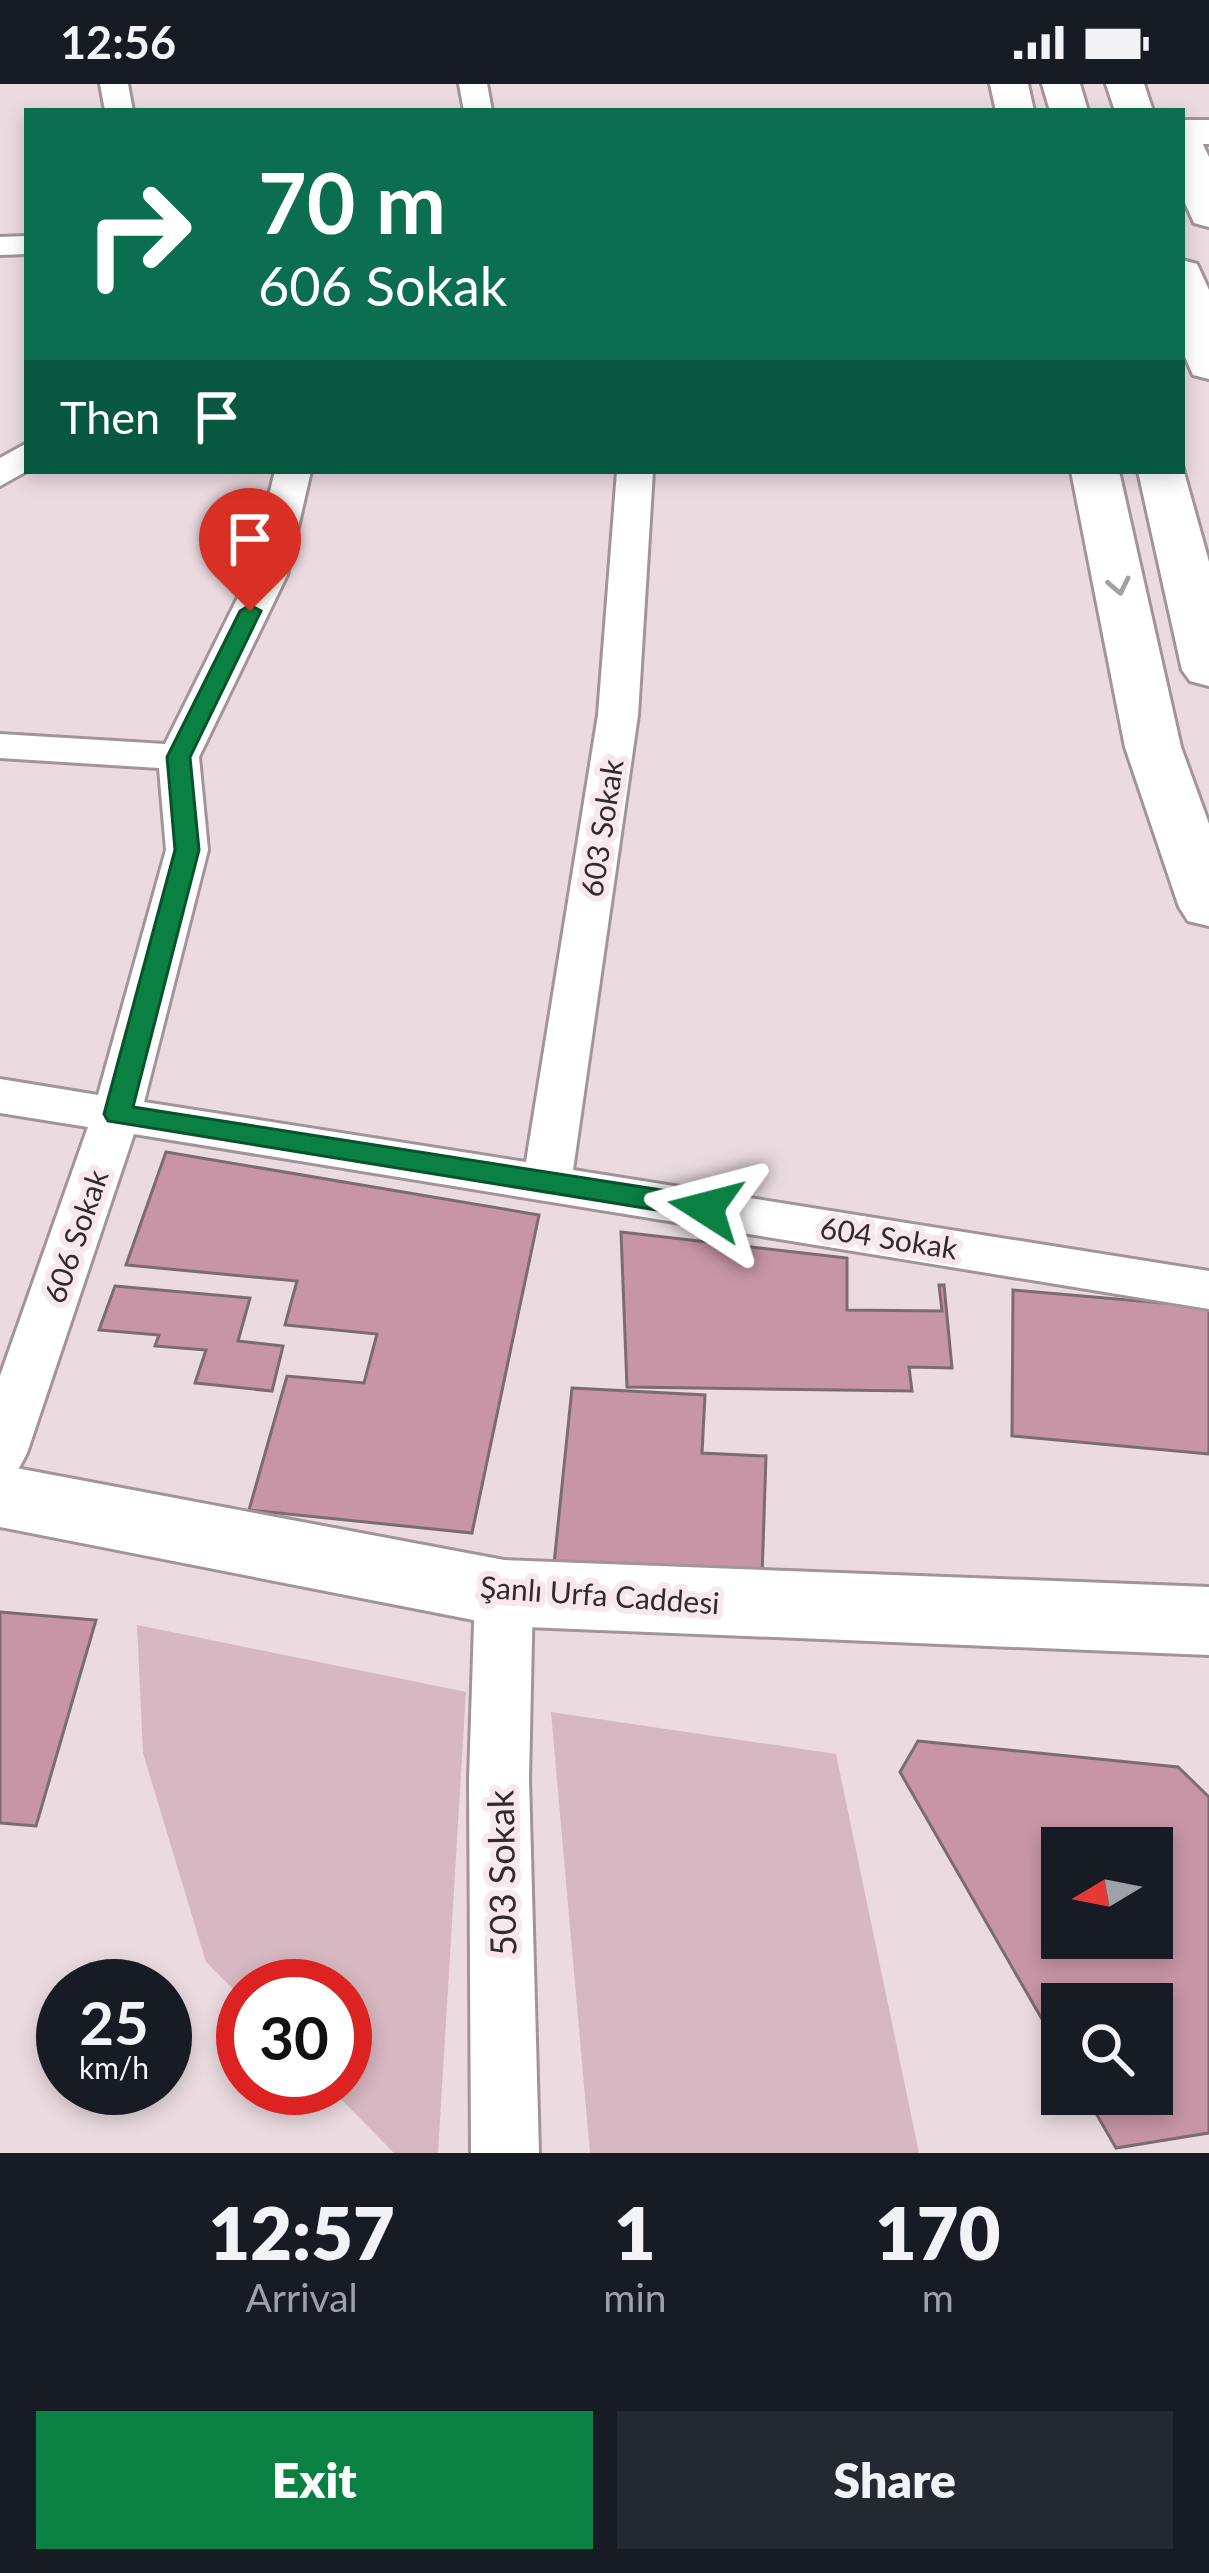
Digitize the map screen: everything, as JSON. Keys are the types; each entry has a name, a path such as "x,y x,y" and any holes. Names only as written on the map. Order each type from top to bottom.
{"main road":[{"path":"1185,144 1209,214"},
{"path":"1185,284 1209,365"},
{"path":"1096,474 1153,747 1209,907"},
{"path":"1163,474 1209,670"},
{"name":"Şanlı Urfa Caddesi","path":"0,1496 504,1593 1209,1621"}],"street":[{"path":"0,475 24,456"},
{"path":"0,746 178,757 268,575 292,474"},
{"name":"603 Sokak","path":"548,1182 618,715 634,474"},
{"name":"606 Sokak","path":"0,1454 118,1114 187,850 178,757"},
{"name":"604 Sokak","path":"0,1096 1209,1290"},
{"name":"503 Sokak","path":"504,1593 499,1779 506,2153"}],"shaded area":[{"path":"137,1625 466,1692 438,2153 394,2153 357,2115 372,2115 372,1959 216,1959 216,1972 206,1962 143,1753"},
{"path":"551,1712 836,1754 919,2153 590,2153"}],"building":[{"path":"166,1152 539,1215 472,1533 249,1510 287,1376 364,1383 377,1334 285,1325 297,1281 126,1265"},
{"path":"621,1232 847,1258 847,1310 942,1311 939,1285 944,1285 952,1368 909,1367 912,1391 627,1387"},
{"path":"115,1286 250,1298 238,1341 283,1346 272,1391 195,1383 206,1350 155,1346 159,1335 99,1330"},
{"path":"1013,1290 1209,1307 1209,1454 1012,1436"},
{"path":"572,1388 705,1395 702,1453 766,1456 762,1577 554,1564"},
{"path":"0,1612 96,1620 36,1826 0,1823"},
{"path":"918,1741 1178,1767 1209,1797 1209,2133 1116,2148 1097,2115 1173,2115 1173,1983 1041,1983 1041,2017 900,1772"}],"route":[{"path":"250,611 178,757 187,850 118,1114 706,1208"}]}
